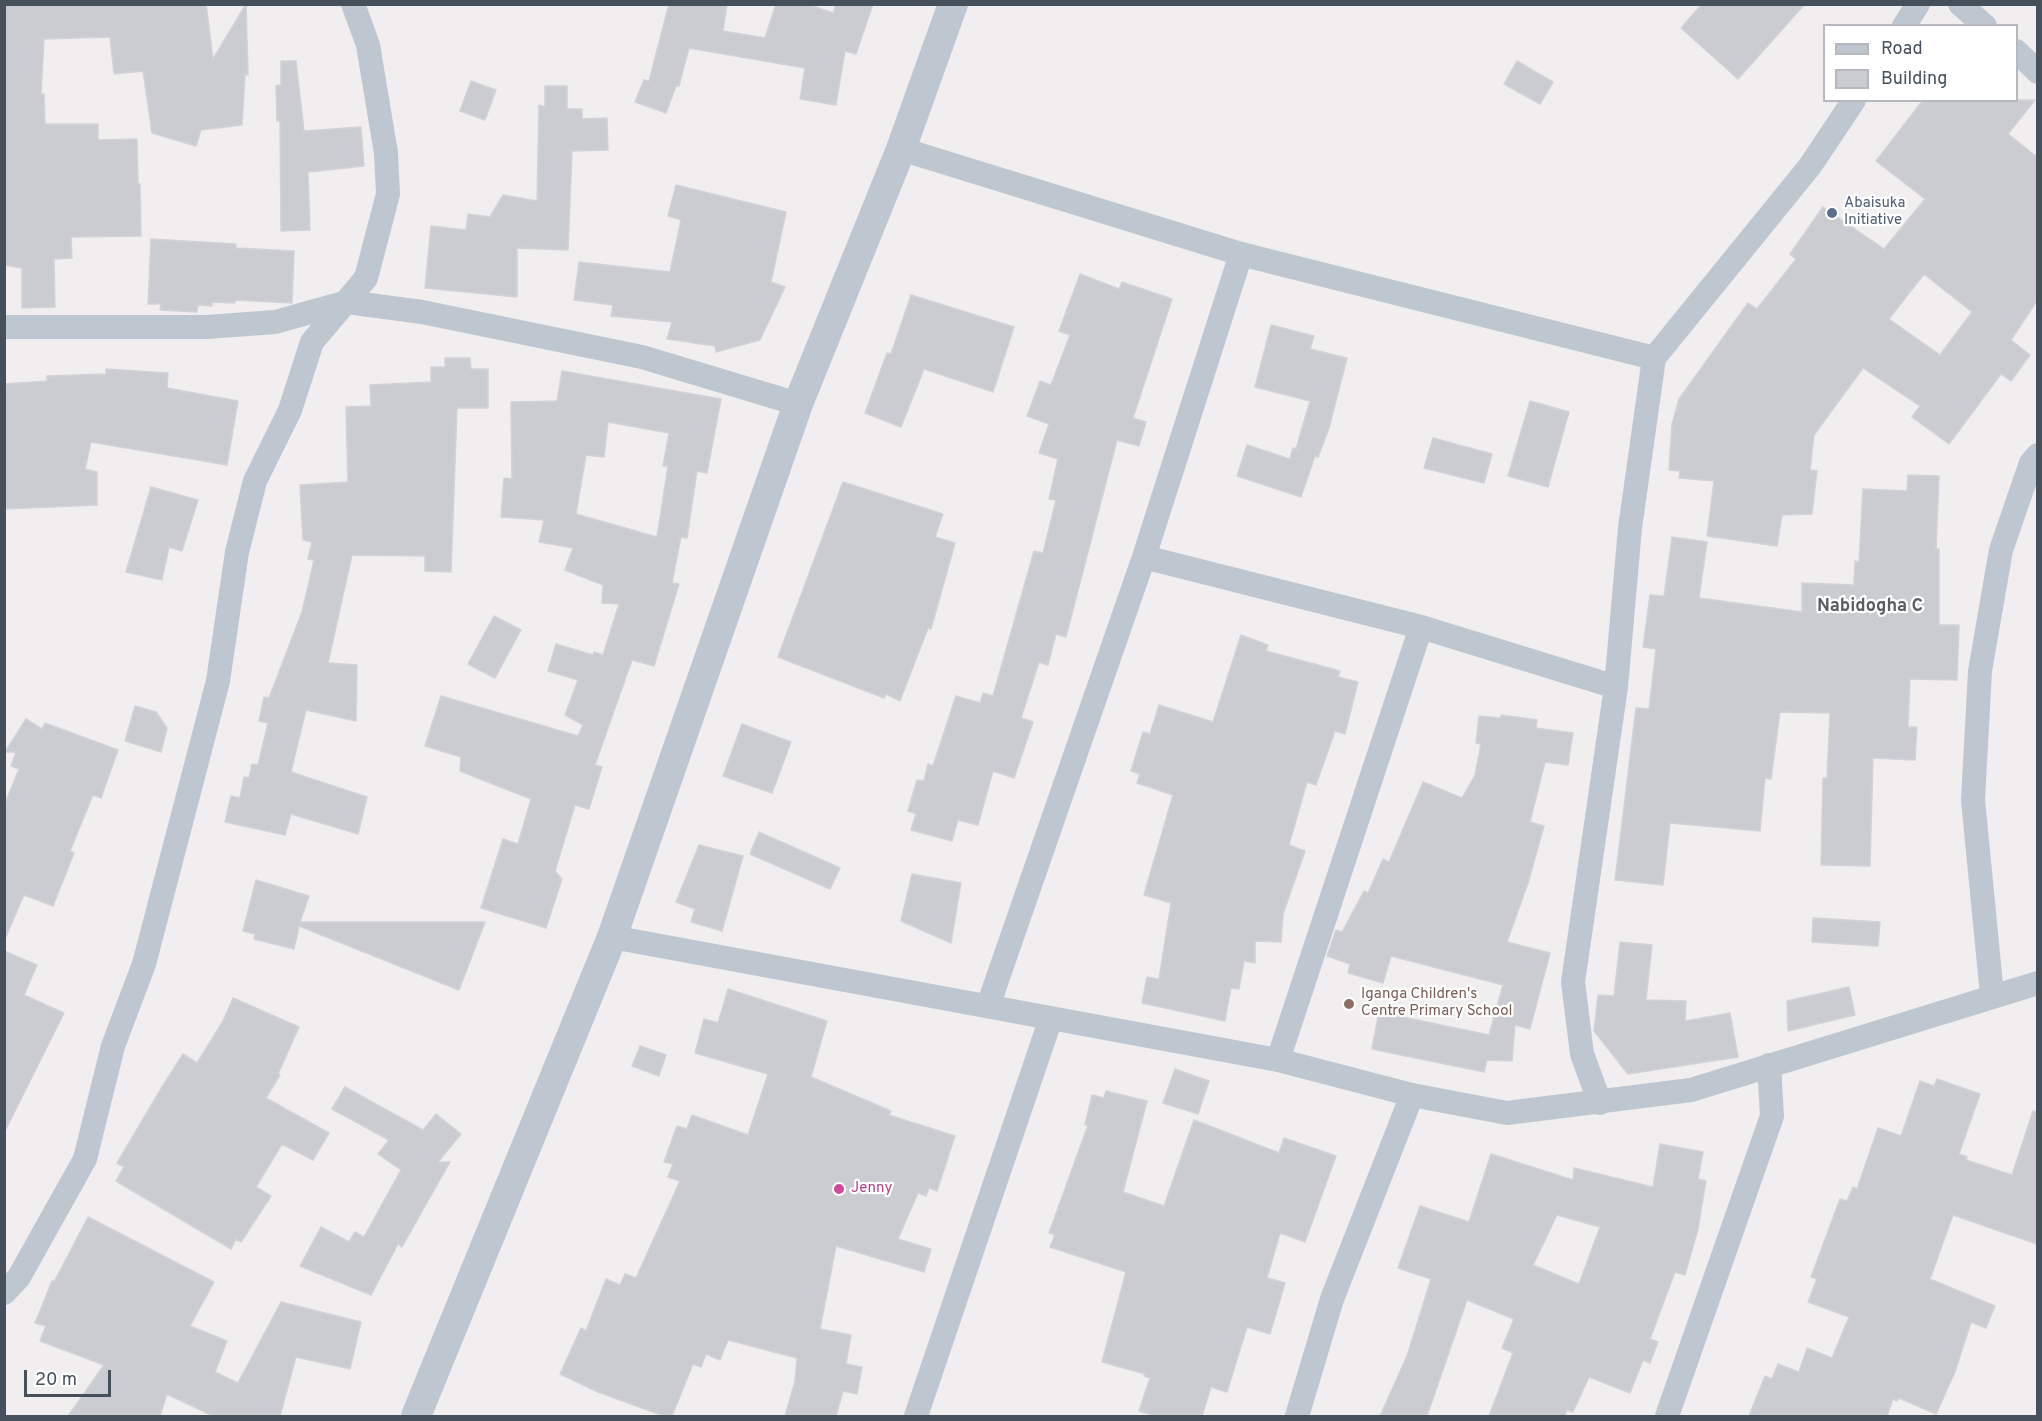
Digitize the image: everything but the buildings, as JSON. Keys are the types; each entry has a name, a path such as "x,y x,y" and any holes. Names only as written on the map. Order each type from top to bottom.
{"street":[{"path":"4,1293 25,1268 85,1159 113,1046 144,964 218,681 237,552 255,481 290,410 312,342 366,278 388,194 386,153 368,45 353,4"},
{"path":"416,1416 612,937 798,404 901,149 953,4"},
{"path":"1905,24 1918,4"},
{"path":"1960,4 1983,24"},
{"path":"2018,53 2037,72"},
{"path":"1599,1103 1582,1054 1574,982 1616,687 1630,528 1654,358 1810,166 1853,102"},
{"path":"901,149 1242,254 1654,358"},
{"path":"988,1006 1144,557 1242,254"},
{"path":"4,327 207,327 276,322 347,302 422,312 642,357 798,404"},
{"path":"1992,995 1974,800 1980,671 2001,550 2031,463 2037,455"},
{"path":"1144,557 1421,627 1616,687"},
{"path":"1278,1060 1421,627"},
{"path":"612,937 1278,1060 1412,1095 1507,1113 1691,1090 1992,995 2037,983"},
{"path":"916,1416 1051,1018"},
{"path":"1667,1416 1772,1116 1769,1065"},
{"path":"1297,1416 1332,1299 1412,1095"}],"place":[{"name":"Abaisuka Initiative","path":"1832,213"},
{"name":"Iganga Children's Centre Primary School","path":"1349,1004"},
{"name":"Jenny","path":"839,1189"}],"district":[{"name":"Nabidogha C","path":"1870,607"}]}
